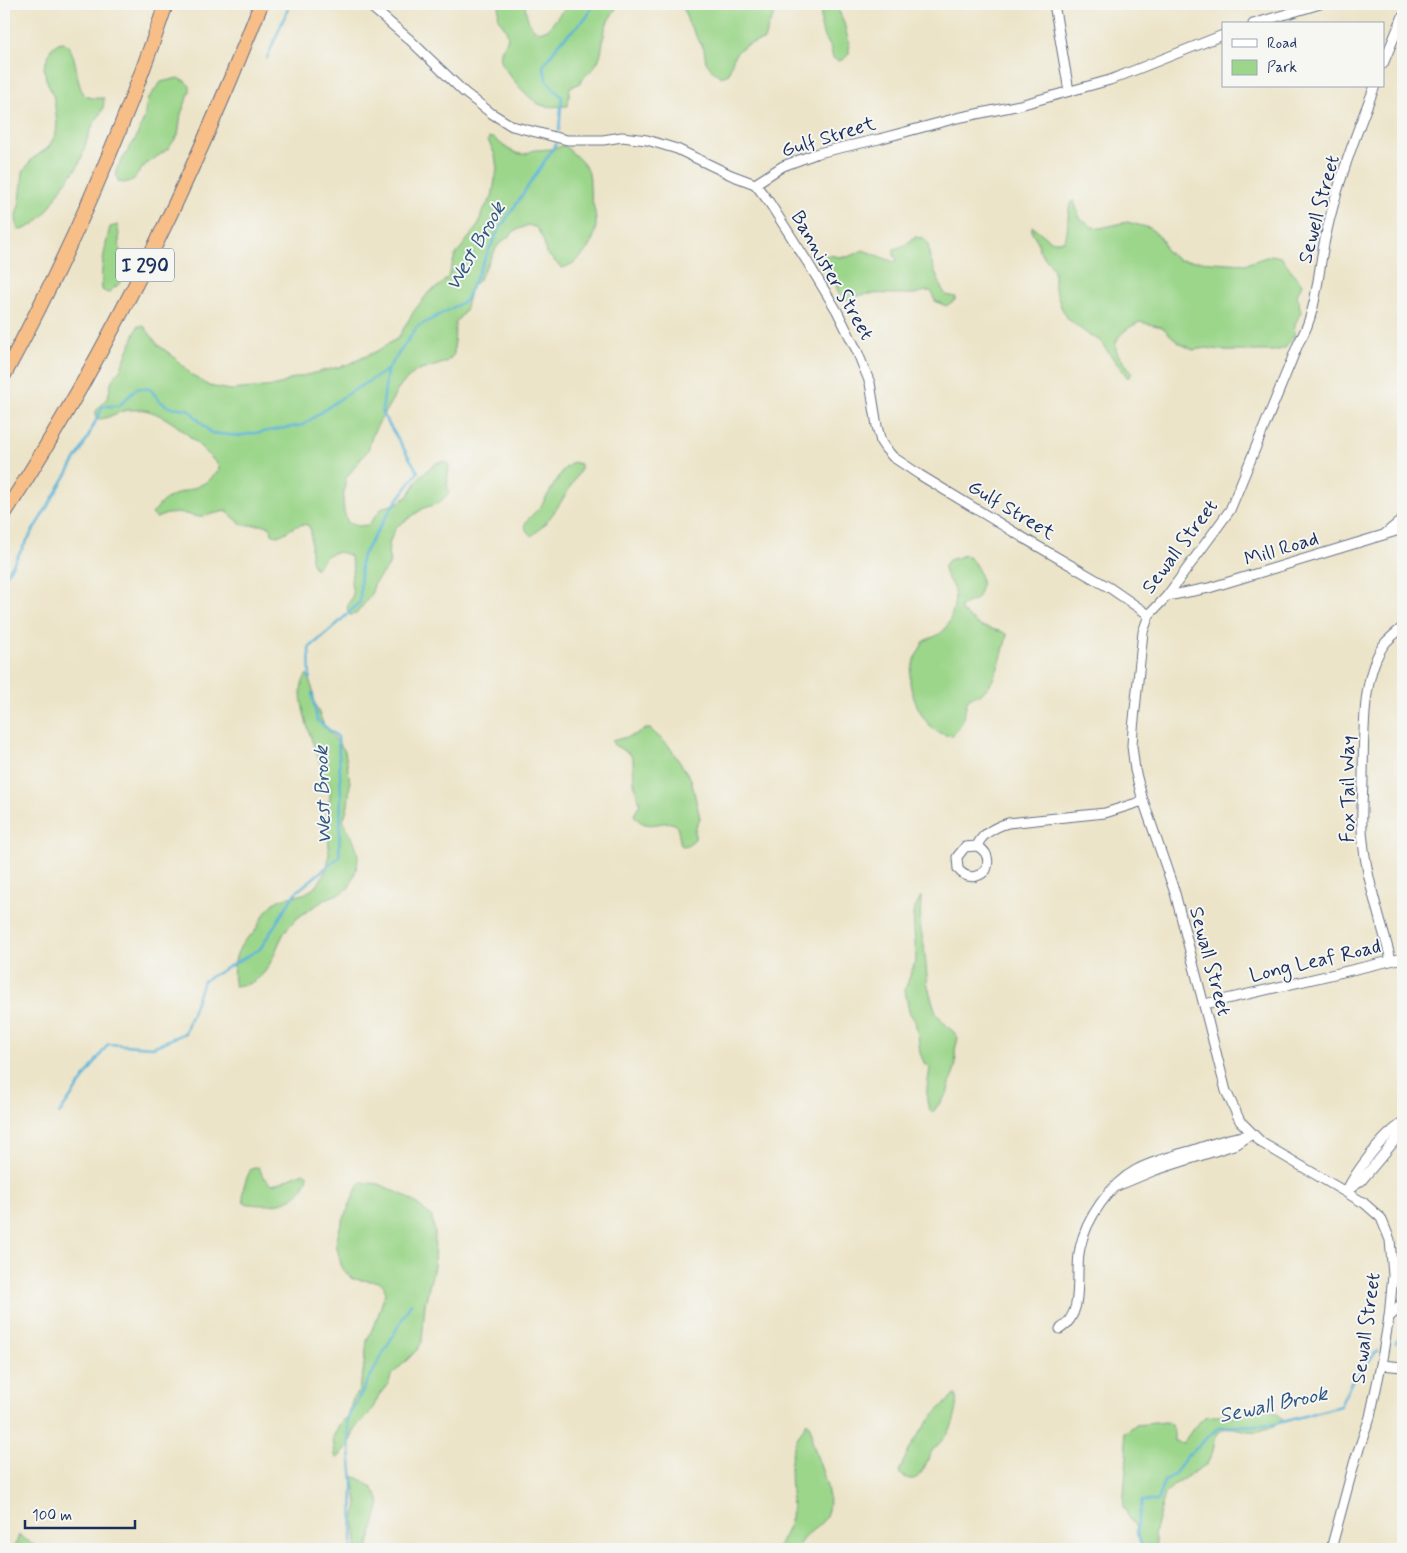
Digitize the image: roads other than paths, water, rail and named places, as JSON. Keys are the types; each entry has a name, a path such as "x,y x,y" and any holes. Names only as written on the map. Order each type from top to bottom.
{"highway":[{"path":"4,375 53,278 92,193 147,58 166,4"},
{"name":"I 290","path":"4,514 76,394 156,243 207,135 261,4"}],"street":[{"path":"368,4 410,40 464,92 491,113 512,126 567,140 603,140 622,137 647,140 677,149 754,184"},
{"path":"1054,4 1068,91"},
{"path":"1260,22 1320,4"},
{"path":"1384,62 1403,16"},
{"name":"Gulf Street","path":"754,184 783,166 818,153 957,118 1020,105 1110,80 1222,35"},
{"name":"Sewell Street","path":"1300,342 1312,313 1325,238 1348,159 1374,88"},
{"name":"Bannister Street","path":"754,184 772,207 837,310 868,376 876,419"},
{"name":"Sewall Street","path":"1300,342 1230,510 1168,596 1149,615 1143,632 1132,746 1135,770 1143,801 1170,876 1205,1004 1226,1091 1238,1118 1262,1143 1346,1192 1376,1213 1386,1228 1390,1240 1392,1275 1389,1317 1381,1365 1370,1417 1355,1460 1331,1549"},
{"name":"Gulf Street","path":"876,419 881,442 893,457 1027,540 1110,588 1149,615"},
{"path":"1382,536 1403,518"},
{"name":"Mill Road","path":"1168,596 1209,588 1403,529"},
{"name":"Fox Tail Way","path":"1391,960 1362,840 1364,750 1366,706 1370,677 1380,650 1403,627"},
{"path":"977,846 980,839 988,832 1008,823 1105,813 1143,801"},
{"name":"Long Leaf Road","path":"1205,1004 1403,958"},
{"path":"1346,1192 1354,1176 1390,1133 1403,1123"},
{"path":"1346,1192 1361,1181 1403,1131"},
{"path":"1060,1329 1070,1321 1076,1308 1078,1262 1083,1236 1098,1208 1117,1186 1153,1171 1237,1144 1252,1134"},
{"path":"1389,1317 1398,1310 1403,1300"},
{"path":"1381,1365 1403,1367"}],"waterway":[{"path":"267,58 290,4"},
{"name":"West Brook","path":"559,130 562,97 547,81 543,66 560,42 587,17 593,4"},
{"name":"West Brook","path":"310,679 309,648 360,602 361,558 390,510 418,472 382,413 387,370 417,327 465,301 497,233 556,144"},
{"path":"4,579 83,447 103,406 119,406 137,388 150,389 160,401 169,407 188,409 211,433 238,436 303,425 387,370"},
{"name":"West Brook","path":"59,1114 108,1044 153,1047 185,1033 203,981 260,949 295,893 339,857 341,794 338,737 317,720 312,693"},
{"path":"352,1549 353,1482 347,1419 411,1303"},
{"name":"Sewall Brook","path":"1396,1343 1403,1331"},
{"name":"Sewall Brook","path":"1143,1549 1136,1531 1142,1501 1157,1501 1164,1481 1174,1475 1186,1457 1219,1427 1275,1424 1340,1406 1351,1383 1377,1351"}]}
